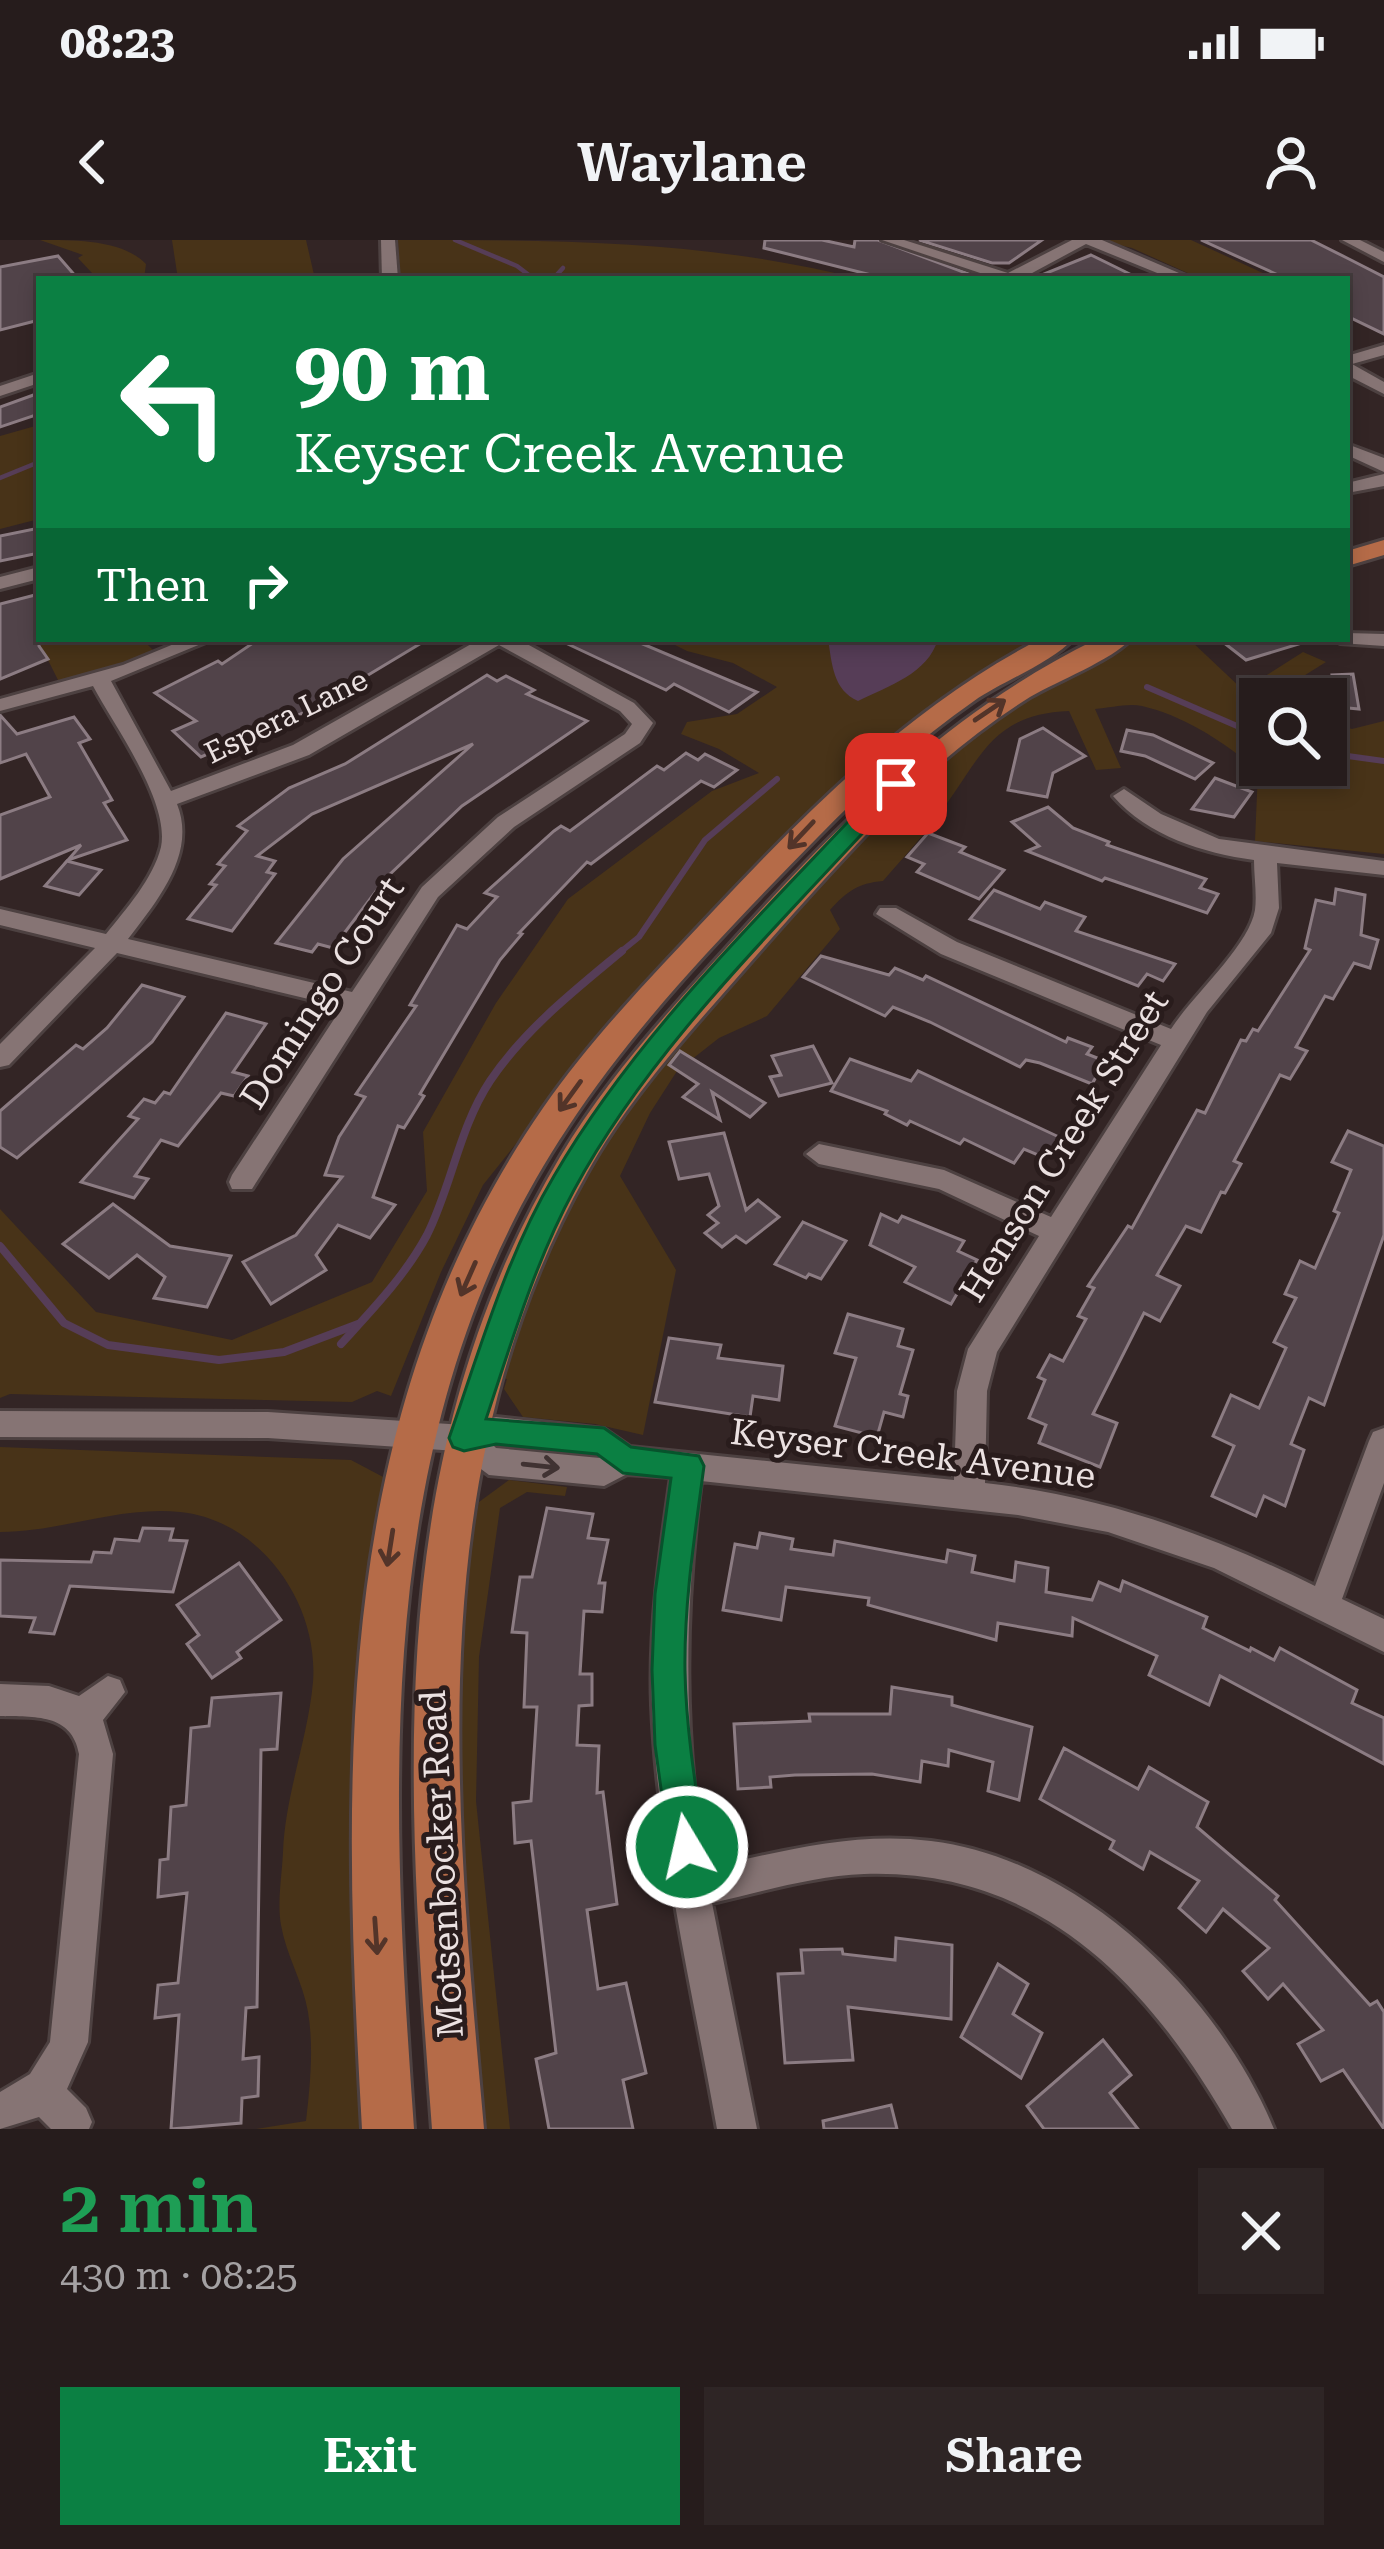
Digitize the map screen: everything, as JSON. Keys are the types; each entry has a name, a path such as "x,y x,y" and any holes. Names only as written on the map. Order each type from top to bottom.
{"main road":[{"path":"1350,536 1384,525"},
{"path":"1350,558 1384,547"},
{"name":"Motsenbocker Road","path":"458,2129 436,1862 431,1733 440,1586 439,1435 449,1324 488,1234 542,1137 614,1039 826,808 878,759 954,700 1055,642"},
{"name":"Motsenbocker Road","path":"388,2129 371,1849 373,1708 388,1557 439,1435 503,1315 542,1224 595,1131 656,1048 896,784 1000,703 1112,642"}],"street":[{"path":"388,240 390,276"},
{"path":"889,240 1005,276"},
{"path":"1015,276 1086,240 1177,276"},
{"path":"1349,240 1384,258"},
{"path":"1350,363 1384,350"},
{"path":"1350,366 1384,389"},
{"path":"0,391 36,379"},
{"path":"1350,450 1384,467"},
{"path":"1350,488 1372,486 1384,479"},
{"path":"0,583 36,574"},
{"path":"1350,639 1384,640"},
{"path":"0,705 99,678 195,642"},
{"name":"Espera Lane","path":"163,802 301,750 494,642"},
{"name":"Domingo Court","path":"242,1182 410,918 461,861 517,814 651,723 505,642"},
{"path":"0,1058 54,1011 157,882 171,856 174,826 99,678"},
{"path":"1124,796 1168,831 1216,847 1384,868"},
{"name":"Henson Creek Street","path":"970,1496 972,1391 978,1360 1175,1041 1207,993 1261,930 1267,904 1265,856"},
{"path":"888,914 941,944 1175,1041"},
{"path":"0,917 356,1002"},
{"path":"819,1154 944,1180 1056,1232"},
{"name":"Keyser Creek Avenue","path":"0,1424 268,1425 439,1435 489,1461 604,1472 623,1460 1051,1506 1146,1529 1222,1556 1384,1636"},
{"path":"1324,1605 1384,1442"},
{"path":"688,1466 672,1594 668,1670 672,1745 737,2129"},
{"path":"0,1700 95,1704 97,1754 69,2042 64,2060 41,2091 15,2109 0,2112"},
{"path":"694,1889 869,1856 949,1863 1016,1884 1093,1927 1156,1981 1215,2058 1254,2129"},
{"path":"41,2091 72,2122"}],"shaded area":[{"path":"40,240 84,241 125,250 146,264 144,276 100,276 78,258 83,255"},
{"path":"172,240 306,240 314,276 178,276"},
{"path":"398,240 630,245 745,256 846,276 400,276"},
{"path":"1099,240 1191,240 1269,276 1194,276 1132,248"},
{"path":"36,426 36,520 0,529 0,436"},
{"path":"39,642 145,642 155,652 59,682"},
{"path":"669,642 1039,642 941,698 850,770 610,1026 483,1185 441,1272 391,1396 377,1391 352,1402 10,1394 0,1398 0,1209 96,1312 232,1340 372,1282 427,1191 423,1132 496,1003 568,899 712,791 759,773 681,734 687,722 737,714 777,687 733,663"},
{"path":"829,642 937,642 916,670 858,701 843,690"},
{"path":"1132,642 1192,642 1239,686 1239,756 1174,716 1131,705 1095,709 1121,768 1096,770 1069,711 1023,720 992,741 883,881 853,889 830,910 840,929 767,1016 719,1038 677,1071 650,1113 620,1176 676,1270 643,1435 595,1424 523,1417 504,1389 507,1379 500,1377 523,1308 569,1206 622,1117 678,1042 869,826 922,774 1016,704"},
{"path":"1303,652 1326,662 1300,678 1262,678"},
{"path":"1384,721 1384,854 1255,841 1257,786 1347,786 1347,727"},
{"path":"0,1447 351,1460 385,1478 360,1631 352,1773 352,1878 366,2129 256,2129 306,2121 310,2081 308,2012 283,1936 279,1908 285,1831 313,1682 306,1623 295,1596 259,1548 209,1518 157,1511 0,1532"},
{"path":"509,1480 567,1487 565,1496 527,1492 500,1508 479,1657 476,1801 510,2129 480,2129 451,1765 469,1512 477,1512 479,1502"}],"building":[{"path":"765,240 822,240 854,247 855,240 878,240 974,276 875,276 764,248"},
{"path":"919,240 1042,240 1009,263 992,263"},
{"path":"1201,240 1311,240 1384,277 1384,334 1350,317 1350,276 1280,276"},
{"path":"1091,255 1134,276 1039,276"},
{"path":"58,256 75,276 36,276 36,321 0,330 0,267"},
{"path":"36,394 36,415 0,427 0,407"},
{"path":"36,529 36,554 0,561 0,536"},
{"path":"36,595 36,642 48,659 0,679 0,604"},
{"path":"255,642 423,642 310,710 201,757 173,731 196,721 155,693 218,661 222,664"},
{"path":"563,642 638,642 757,692 729,712 674,684 666,690"},
{"path":"1223,642 1299,642 1299,644 1246,660"},
{"path":"1353,674 1359,709 1347,708 1347,678 1332,675"},
{"path":"487,675 497,681 506,676 534,690 527,694 587,721 462,806 386,878 333,948 318,944 312,952 276,943 343,859 473,744 312,814 257,856 275,861 267,872 275,874 232,931 188,919 216,885 210,884 225,866 218,864 247,831 238,826 289,788 345,764"},
{"path":"0,715 17,734 74,717 90,739 79,743 112,800 104,803 127,840 68,860 81,845 0,879 0,815 50,797 26,754 0,763"},
{"path":"1043,728 1085,756 1053,773 1047,797 1008,790 1020,739"},
{"path":"1127,730 1153,735 1213,763 1195,779 1145,756 1121,751"},
{"path":"686,753 698,760 705,754 737,770 714,787 701,781 591,864 587,862 519,933 404,1128 398,1126 373,1197 395,1205 370,1238 338,1225 316,1255 326,1270 271,1304 243,1262 296,1235 342,1177 325,1175 339,1137 365,1097 356,1094 416,1006 410,1005 457,925 467,929 497,897 485,893 554,831 561,826 570,831 657,766 664,770"},
{"path":"1215,778 1252,792 1234,817 1192,809"},
{"path":"1048,807 1073,828 1109,842 1107,845 1206,879 1200,888 1218,894 1207,913 1105,878 1102,881 1027,851 1039,846 1012,822"},
{"path":"928,833 965,847 960,852 1004,870 979,899 917,872 924,864 907,857"},
{"path":"67,861 101,870 79,895 45,886"},
{"path":"1336,889 1365,895 1361,935 1378,940 1370,968 1354,963 1333,999 1325,996 1296,1047 1307,1051 1290,1079 1280,1075 1234,1161 1241,1164 1225,1193 1221,1192 1201,1232 1186,1226 1157,1275 1180,1286 1160,1321 1144,1313 1093,1414 1117,1423 1100,1467 1039,1443 1046,1425 1029,1418 1045,1380 1038,1377 1050,1355 1063,1361 1086,1319 1078,1316 1094,1288 1088,1286 1128,1226 1132,1228 1197,1110 1205,1113 1241,1040 1246,1041 1253,1029 1258,1031 1310,950 1305,948 1316,900 1334,904"},
{"path":"994,890 1040,909 1045,902 1085,917 1076,931 1175,964 1163,981 1147,974 1138,986 970,919"},
{"path":"821,956 889,975 895,968 923,980 926,976 1066,1042 1068,1038 1092,1047 1087,1054 1105,1061 1092,1084 1040,1063 1026,1060 1020,1067 930,1022 893,1007 885,1016 803,977"},
{"path":"142,985 184,997 152,1042 17,1158 0,1147 0,1111 76,1045 83,1049 107,1028"},
{"path":"226,1013 266,1024 233,1072 248,1076 234,1096 221,1093 178,1146 161,1140 135,1176 148,1179 134,1198 81,1182 138,1119 129,1116 144,1099 155,1103 164,1092 170,1094"},
{"path":"813,1046 832,1083 779,1096 770,1077 781,1075 772,1056"},
{"path":"680,1051 765,1103 750,1117 712,1092 720,1120 683,1097 698,1084 669,1065"},
{"path":"850,1059 911,1081 918,1071 1059,1137 1045,1158 1024,1149 1014,1163 964,1139 960,1144 910,1121 907,1125 885,1114 887,1111 831,1091"},
{"path":"1348,1131 1384,1146 1384,1235 1324,1405 1309,1398 1291,1444 1304,1450 1285,1506 1264,1496 1256,1516 1212,1496 1234,1446 1213,1436 1231,1395 1259,1408 1286,1348 1274,1342 1296,1298 1285,1294 1300,1261 1315,1268 1339,1213 1334,1211 1351,1170 1332,1162"},
{"path":"724,1133 746,1210 758,1200 779,1217 746,1243 736,1236 722,1247 705,1233 718,1223 708,1215 719,1206 709,1174 679,1179 669,1142"},
{"path":"113,1204 170,1246 231,1256 207,1307 154,1298 165,1277 137,1255 109,1278 63,1244"},
{"path":"881,1214 898,1222 902,1216 964,1241 958,1251 977,1260 951,1304 905,1282 915,1267 870,1245"},
{"path":"803,1222 846,1241 821,1279 809,1274 806,1278 775,1264"},
{"path":"848,1314 903,1329 898,1346 913,1350 900,1394 908,1396 903,1417 884,1412 877,1437 835,1426 856,1358 835,1353"},
{"path":"669,1338 721,1345 718,1358 783,1366 779,1400 753,1396 750,1417 655,1402"},
{"path":"547,1508 593,1514 588,1538 608,1540 599,1583 605,1583 602,1612 584,1611 580,1674 592,1674 592,1705 579,1706 577,1745 599,1746 597,1793 603,1792 617,1904 587,1910 598,1989 626,1983 646,2073 623,2080 633,2129 549,2129 536,2059 556,2053 531,1841 515,1843 513,1803 531,1801 537,1707 524,1707 527,1633 512,1632 520,1577 532,1577"},
{"path":"143,1528 173,1529 170,1540 187,1541 173,1592 70,1586 54,1634 30,1632 35,1618 0,1616 0,1560 91,1562 94,1552 111,1553 115,1539 139,1541"},
{"path":"760,1533 793,1539 791,1549 833,1555 835,1541 946,1562 948,1550 975,1556 972,1572 1014,1581 1016,1562 1048,1568 1046,1592 1092,1600 1099,1582 1120,1591 1123,1581 1207,1617 1203,1628 1250,1651 1274,1660 1280,1648 1357,1690 1352,1703 1384,1718 1384,1764 1220,1676 1209,1705 1149,1675 1157,1656 1073,1618 1072,1636 998,1623 996,1640 868,1605 869,1598 786,1587 781,1620 723,1610 735,1544 757,1548"},
{"path":"239,1563 281,1620 237,1652 241,1658 212,1678 187,1644 199,1635 177,1605"},
{"path":"892,1687 952,1697 952,1705 1032,1727 1019,1800 988,1791 993,1762 949,1750 948,1766 922,1761 920,1782 872,1774 795,1775 770,1777 771,1787 738,1789 734,1724 810,1721 809,1714 890,1714"},
{"path":"281,1693 277,1749 261,1750 257,2007 246,2008 243,2059 259,2057 258,2096 242,2098 241,2123 171,2129 179,2015 155,2018 158,1985 178,1983 187,1893 158,1897 160,1860 168,1859 171,1807 186,1805 191,1728 209,1726 212,1698"},
{"path":"1064,1748 1138,1789 1149,1767 1208,1802 1197,1827 1278,1896 1275,1900 1370,2005 1377,2001 1384,2012 1384,2129 1343,2070 1321,2081 1298,2044 1323,2030 1283,1984 1268,1999 1243,1971 1269,1948 1223,1909 1206,1932 1179,1908 1199,1881 1150,1852 1143,1869 1110,1849 1114,1841 1040,1799"},
{"path":"896,1938 952,1945 951,2019 848,2007 853,2060 785,2063 778,1974 803,1973 801,1950 842,1949 843,1954 895,1960"},
{"path":"998,1964 1028,1984 1013,2014 1042,2033 1021,2078 961,2037"},
{"path":"1103,2040 1131,2075 1110,2093 1138,2129 1044,2129 1027,2106"},
{"path":"891,2105 897,2129 824,2129 823,2121"}],"waterway":[{"path":"455,240 530,276"},
{"path":"556,276 563,268"},
{"path":"0,478 36,463"},
{"path":"1147,687 1239,727"},
{"path":"1347,756 1384,761"},
{"path":"618,954 639,937 705,840 777,779"},
{"path":"341,1344 398,1279 427,1235 490,1081 535,1027 622,951"},
{"path":"0,1246 64,1323 108,1345 219,1360 284,1352 358,1324"}],"route":[{"path":"687,1847 672,1745 668,1670 688,1466 623,1460 604,1442 496,1430 464,1438 495,1337 525,1262 563,1184 607,1113 668,1034 896,784"}]}
